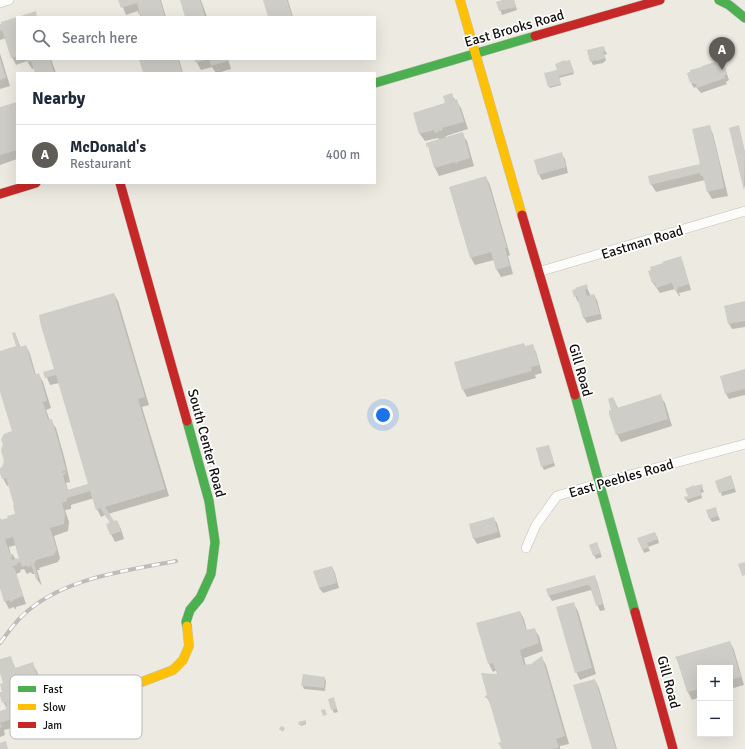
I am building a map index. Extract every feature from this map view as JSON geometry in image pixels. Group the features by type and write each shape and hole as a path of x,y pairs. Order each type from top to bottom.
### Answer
{"street":[{"path":"0,3 9,0"},
{"name":"Gill Road","path":"460,0 600,483 673,749"},
{"name":"East Brooks Road","path":"376,83 660,0"},
{"path":"718,0 729,4 745,18"},
{"path":"0,194 33,184"},
{"name":"South Center Road","path":"120,184 209,500 215,542 211,574 200,598 190,610 186,622 189,646 183,660 173,670 142,682"},
{"name":"Eastman Road","path":"538,272 745,211"},
{"name":"East Peebles Road","path":"526,548 536,525 557,496 745,444"}],"building":[{"path":"118,0 160,0 165,16 141,16 140,13 138,14 139,11 137,3 121,8"},
{"path":"180,0 200,0 205,16 185,16"},
{"path":"263,0 287,0 292,16 268,16"},
{"path":"502,0 514,0 516,7 499,11 496,2"},
{"path":"36,11 37,16 21,16"},
{"path":"16,17 16,56 11,58 2,30 0,31 1,22"},
{"path":"604,46 605,51 603,52 605,58 590,62 587,50"},
{"path":"0,58 6,78 0,80"},
{"path":"26,60 50,60 54,72 35,72 31,61 26,62"},
{"path":"139,60 178,60 182,72 143,72"},
{"path":"194,60 205,60 196,63"},
{"path":"209,60 228,61 211,66"},
{"path":"565,60 570,60 574,72 559,76 561,84 548,87 544,73 557,70 555,64"},
{"path":"722,61 724,64 727,74 724,76 725,78 697,88 696,84 692,82 690,83 687,73 690,72 690,70"},
{"path":"452,93 454,100 457,99 464,122 442,128 443,130 440,131 438,129 439,132 435,133 434,130 419,134 413,113 445,103 443,96"},
{"path":"16,102 16,150 0,155 0,107"},
{"path":"710,125 724,188 707,192 703,176 701,176 700,173 650,185 648,176 700,164 692,129"},
{"path":"739,125 745,152 744,191 729,128"},
{"path":"463,132 470,158 457,162 457,164 455,162 434,168 428,146 426,147 426,143"},
{"path":"562,152 566,167 538,175 534,160"},
{"path":"486,176 507,248 505,248 510,266 496,270 491,252 470,258 449,187"},
{"path":"681,256 689,284 677,288 678,290 675,291 672,283 656,288 655,283 652,283 648,271 651,270 650,267"},
{"path":"587,284 588,289 585,289 587,296 594,294 600,314 583,318 577,296 574,297 572,290"},
{"path":"114,293 145,397 138,399 165,489 105,507 114,521 117,520 121,531 110,535 106,524 109,523 109,521 100,508 96,510 90,491 67,498 67,501 62,503 65,514 64,524 50,528 57,550 54,555 36,560 34,563 38,578 36,579 30,561 31,566 27,567 27,565 22,567 20,562 13,566 12,568 14,567 15,569 23,596 10,602 9,600 4,602 0,588 0,520 15,514 14,505 6,478 2,479 0,473 0,468 2,467 4,461 1,450 3,445 1,439 4,434 12,431 0,392 0,351 16,346 12,333 15,332 20,347 26,345 35,375 39,373 47,401 43,402 48,420 52,419 66,470 62,473 65,472 66,474 63,475 67,490 88,484 56,375 45,378 43,372 54,369 39,315","holes":["13,537 19,559 12,560 11,557 14,556 13,554 10,554 5,539"]},
{"path":"745,301 745,321 728,324 724,306"},
{"path":"524,343 525,346 533,344 539,365 531,367 532,371 462,390 454,362"},
{"path":"745,369 745,389 725,394 720,376"},
{"path":"661,394 668,419 616,435 609,414 609,410 611,410 608,399 613,397 617,408"},
{"path":"549,445 554,463 541,467 536,448"},
{"path":"731,475 735,488 719,493 715,481"},
{"path":"702,484 703,488 700,490 702,495 685,500 684,497 688,496 685,489 694,485"},
{"path":"716,507 718,516 709,519 706,510"},
{"path":"494,517 498,532 473,539 469,524"},
{"path":"655,532 658,539 647,543 649,547 642,550 637,538"},
{"path":"597,542 601,553 593,556 589,545"},
{"path":"745,562 745,575 742,576 738,564"},
{"path":"332,566 337,583 319,588 313,571"},
{"path":"595,575 603,604 596,606 590,586 587,585 548,596 546,589"},
{"path":"574,602 592,668 575,673 556,607"},
{"path":"520,611 526,630 535,628 539,643 520,650 524,665 531,664 542,656 565,736 556,739 559,747 553,749 502,749 501,745 498,743 501,742 488,697 485,698 487,695 481,673 497,674 493,663 488,664 476,623"},
{"path":"730,641 741,677 733,679 733,665 697,665 697,690 687,692 677,659 675,657"},
{"path":"11,656 15,668 33,662 37,675 10,675 10,720 0,723 0,711 6,709 7,706 5,702 2,703 0,696 0,692 2,692 0,684 3,683 0,673 0,659"},
{"path":"303,674 325,677 324,688 301,686"},
{"path":"595,679 616,749 592,749 573,685"},
{"path":"334,697 337,709 331,710 328,699"},
{"path":"325,709 327,715 323,716 321,710"},
{"path":"306,720 306,723 299,725 298,722"},
{"path":"281,726 285,728 283,732 279,729"},
{"path":"6,741 8,749 0,749 0,743"}],"railway":[{"path":"0,643 21,617 37,604 55,593 94,578 176,561"}],"traffic: fast":[{"path":"719,0 729,5 745,18"},
{"path":"376,83 535,36"},
{"path":"575,395 635,612"},
{"path":"187,421 209,501 215,542 211,574 200,598 190,610 186,622 187,626"}],"traffic: slow":[{"path":"460,0 522,215"},
{"path":"142,682 173,670 183,660 189,646 187,626"}],"traffic: jam":[{"path":"535,36 660,0"},
{"path":"0,194 33,184"},
{"path":"120,184 187,421"},
{"path":"522,215 575,395"},
{"path":"635,612 673,749"}],"place":[{"name":"McDonald's","path":"722,70"}]}
